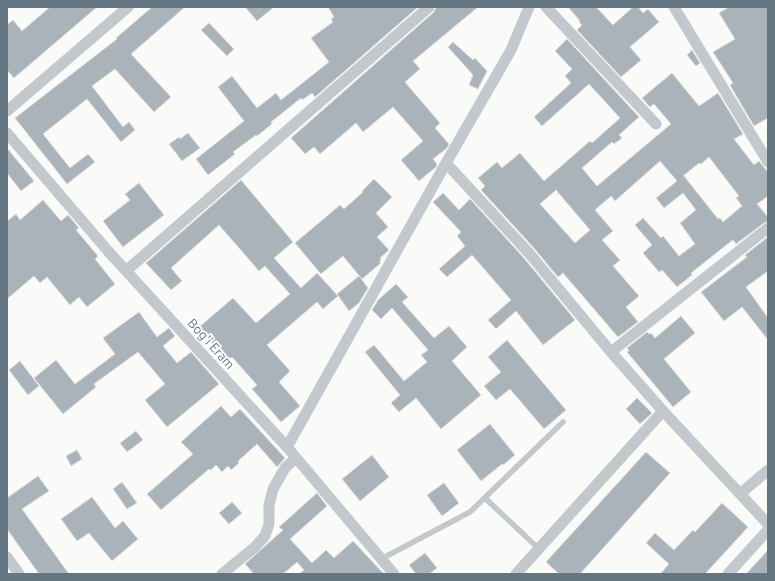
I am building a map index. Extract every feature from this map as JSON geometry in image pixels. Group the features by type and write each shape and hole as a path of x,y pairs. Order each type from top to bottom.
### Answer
{"street":[{"path":"7,111 128,7"},
{"path":"126,270 429,7"},
{"path":"287,447 511,50 529,7"},
{"path":"546,7 656,124"},
{"path":"674,7 768,162"},
{"name":"Bog'i Eram","path":"7,133 108,251 287,447 394,574"},
{"path":"446,163 528,252 611,352 663,411 768,524"},
{"path":"611,352 768,228"},
{"path":"516,574 663,411"},
{"path":"222,574 255,547 265,536 269,524 269,505 273,489 285,468 296,458"},
{"path":"740,494 768,470"},
{"path":"728,574 768,530"},
{"path":"7,557 19,574"}],"lane":[{"path":"381,559 470,512 563,422"},
{"path":"485,498 539,549"}],"building":[{"path":"50,7 97,7 14,78 7,70 7,25 13,20 22,31"},
{"path":"152,7 185,7 131,54 171,97 154,112 115,69 92,86 123,127 129,122 135,130 121,142 87,99 43,134 70,168 88,154 95,162 67,184 15,118 117,39 116,38"},
{"path":"245,7 274,7 257,21"},
{"path":"328,7 418,7 315,97 312,93 302,100 301,98 271,122 272,124 257,136 256,135 233,152 235,154 208,175 196,159 244,121 218,87 232,76 257,108 276,93 281,100 329,62 311,38 333,22 331,19 334,17"},
{"path":"436,7 478,7 413,61 420,69 405,82 440,123 435,128 449,144 447,148 433,159 437,164 436,167 419,181 401,160 423,141 393,107 363,132 356,123 320,154 314,147 305,154 291,138 434,12"},
{"path":"568,7 596,7 613,25 633,7 638,7 643,13 648,9 659,22 630,47 641,60 621,77 577,30 582,25"},
{"path":"729,7 768,7 768,118 754,126 730,85 733,83 713,52 735,39 719,13"},
{"path":"209,23 234,49 227,56 201,30"},
{"path":"567,39 639,117 619,135 622,138 614,144 612,142 582,168 597,186 671,124 654,104 650,107 642,98 672,73 699,106 718,93 743,134 734,139 754,165 759,161 768,172 768,196 757,204 768,217 768,221 736,244 733,240 691,273 692,275 677,287 662,270 659,272 643,253 652,245 635,225 643,218 661,238 663,236 679,256 695,244 680,223 696,210 683,193 664,208 656,198 677,181 660,161 615,201 611,196 595,210 613,231 602,240 620,260 613,266 639,296 626,307 638,322 618,337 563,273 558,277 481,190 485,186 478,178 497,162 502,168 520,153 544,181 590,141 592,143 620,118 589,84 542,126 534,117 571,83 565,76 572,69 555,51","holes":["709,157 739,196 736,198 742,206 723,222 720,218 718,219 683,176","556,190 590,230 575,243 540,204"]},
{"path":"453,42 473,60 475,58 487,71 478,89 469,85 473,75 448,47"},
{"path":"692,50 700,63 696,66 687,55"},
{"path":"188,133 200,148 182,161 169,144"},
{"path":"7,148 34,181 21,191 7,173"},
{"path":"374,179 392,197 376,213 388,227 377,237 389,250 380,258 381,260 379,262 381,263 362,279 343,256 321,274 295,243 340,205 344,209 363,192 362,191"},
{"path":"241,180 293,242 274,258 301,288 317,273 338,296 323,309 317,302 267,345 290,371 279,382 300,406 281,422 252,389 257,385 232,357 228,361 198,328 233,298 256,323 290,294 265,266 259,271 219,225 171,268 182,281 171,290 146,263"},
{"path":"139,183 164,215 123,247 103,221 130,200 125,194"},
{"path":"443,193 459,210 470,199 523,257 575,320 543,345 516,311 496,329 488,320 511,300 472,255 447,277 439,269 465,246 457,236 461,232 433,202"},
{"path":"43,200 61,221 68,215 79,228 76,230 98,256 95,259 115,284 87,307 79,297 70,305 47,277 40,283 34,276 7,299 7,221 16,214 20,220"},
{"path":"768,237 768,271 746,287 768,318 768,340 742,307 724,321 701,292 747,257 745,255"},
{"path":"359,276 368,288 359,303 349,311 337,294"},
{"path":"396,284 408,297 402,302 434,338 449,326 467,347 452,361 481,395 441,429 416,398 399,412 391,403 400,395 365,352 374,345 404,381 427,362 421,355 428,350 392,308 381,319 372,310 378,300"},
{"path":"139,312 157,337 169,328 175,336 163,346 177,363 191,352 219,384 167,427 145,400 165,384 138,352 94,384 96,387 63,414 34,378 56,360 75,384 115,354 103,338"},
{"path":"681,316 695,333 664,359 691,392 673,407 627,352 629,351 627,348 647,332 649,334 651,333 655,338"},
{"path":"507,340 566,410 544,429 510,389 496,400 484,386 501,372 488,357"},
{"path":"20,361 39,386 28,395 9,370"},
{"path":"637,398 652,413 640,424 626,409"},
{"path":"221,406 231,417 240,409 285,458 277,467 257,444 238,461 239,463 231,470 228,466 222,472 216,465 211,470 209,469 161,510 147,494 193,454 181,442"},
{"path":"490,424 515,455 481,481 457,450"},
{"path":"136,431 143,440 127,452 120,443"},
{"path":"77,450 82,459 71,466 66,456"},
{"path":"646,452 670,473 580,574 559,574 546,562"},
{"path":"372,455 389,477 360,501 342,479"},
{"path":"38,476 49,491 22,509 69,574 39,574 7,529 7,498"},
{"path":"122,482 137,503 127,509 113,489"},
{"path":"444,483 459,503 442,516 427,495"},
{"path":"317,493 327,506 290,539 312,563 326,550 334,558 353,541 384,574 299,574 304,570 297,562 283,574 254,574 245,564 283,530 279,527"},
{"path":"92,497 115,528 123,521 138,539 112,561 89,533 77,541 61,519"},
{"path":"232,502 242,513 229,524 219,513"},
{"path":"722,503 748,527 705,574 660,574 669,564 646,543 655,533 674,550 693,530 695,532"},
{"path":"768,550 768,574 746,574"},
{"path":"425,553 437,568 429,574 416,574 409,565"}]}
